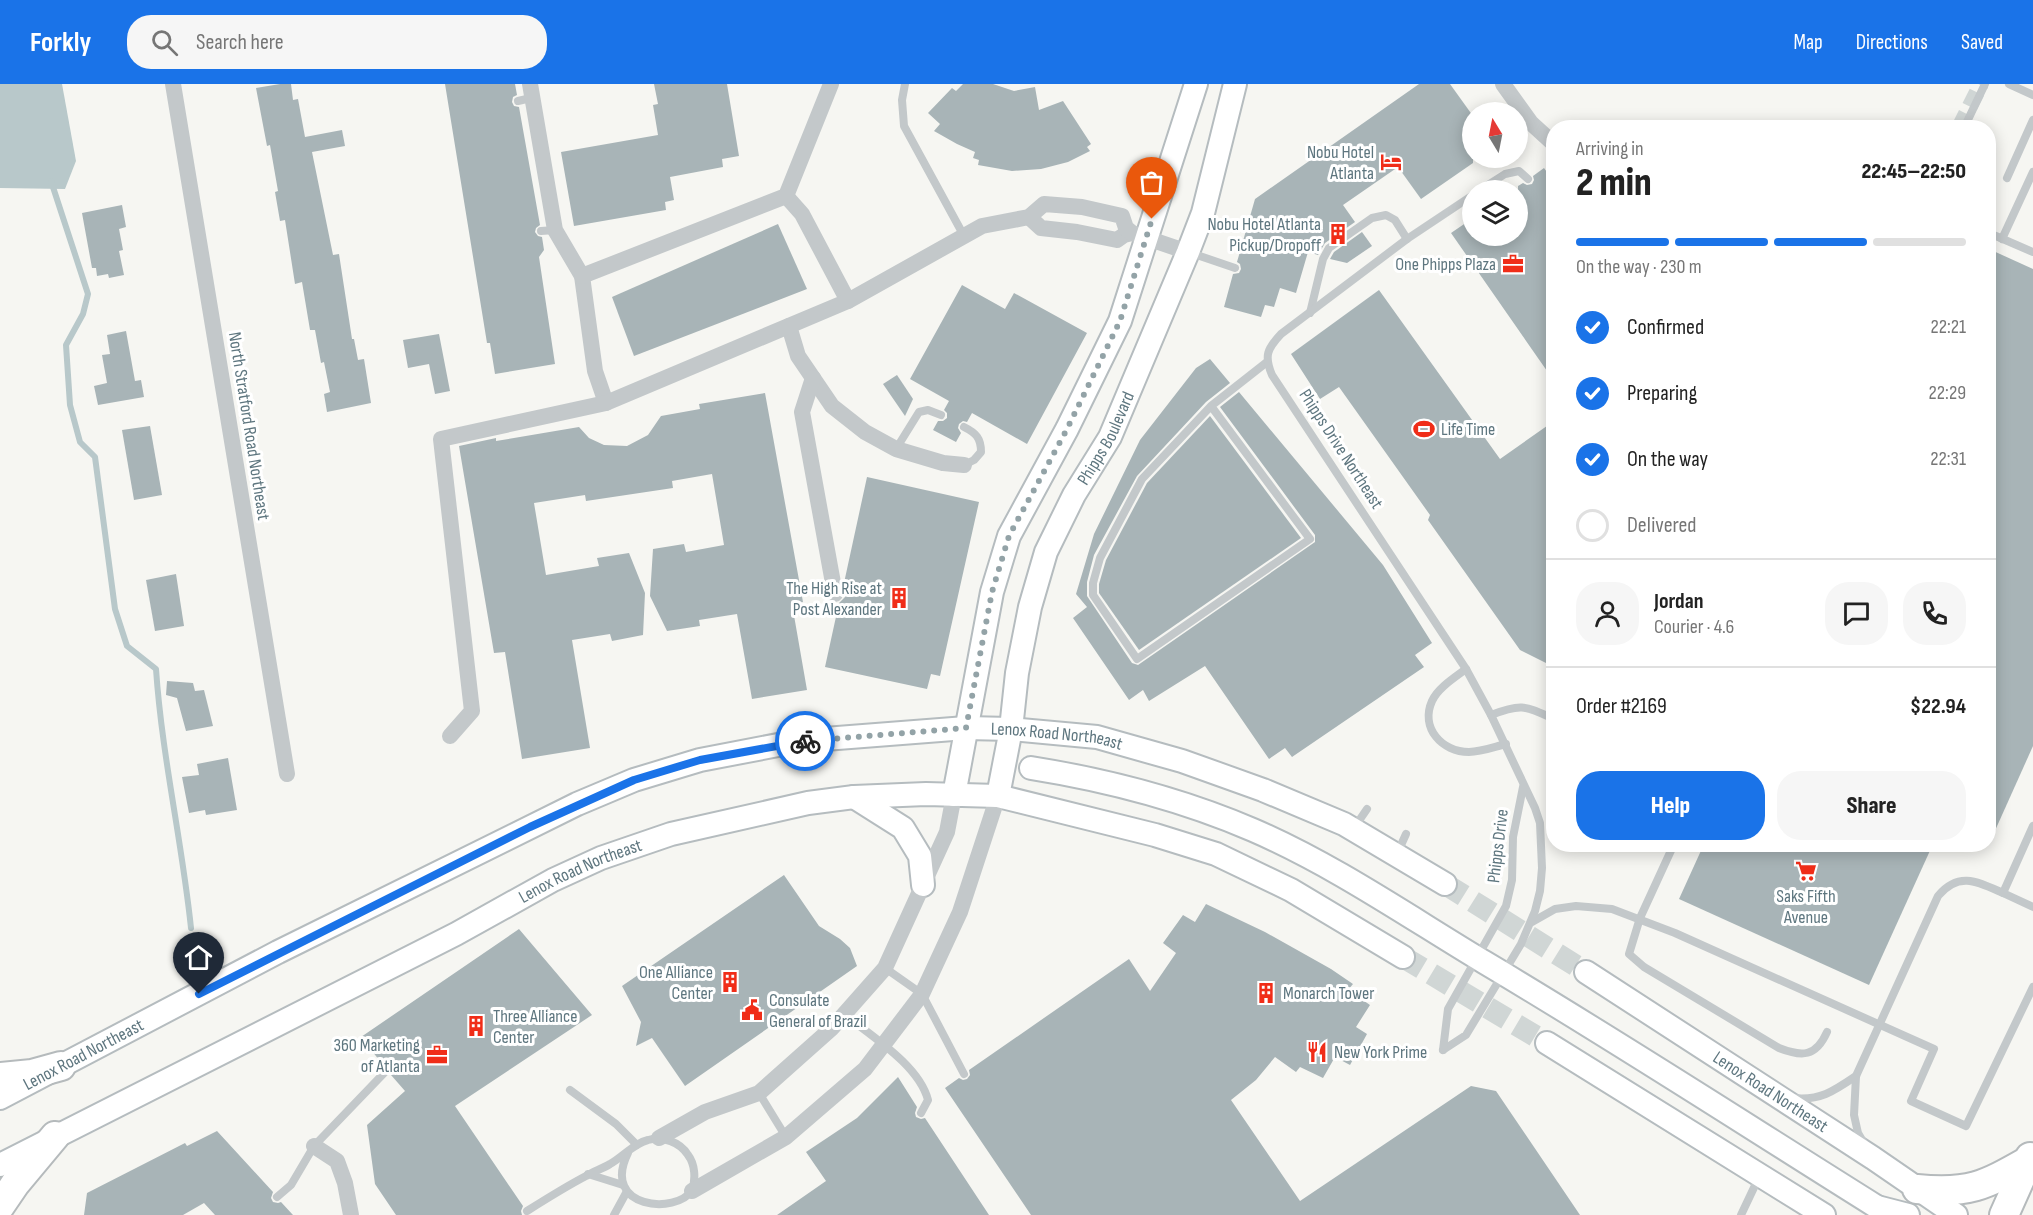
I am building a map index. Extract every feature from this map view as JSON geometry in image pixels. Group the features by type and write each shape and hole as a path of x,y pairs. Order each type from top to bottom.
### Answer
{"highway":[{"path":"0,1077 32,1074 61,1066"},
{"path":"0,1206 55,1136"},
{"path":"1913,1202 1979,1187 2031,1157"},
{"path":"2004,1215 2031,1157"}],"main road":[{"name":"Phipps Boulevard","path":"954,795 992,592 1009,536 1067,429 1120,321 1139,235 1196,84"},
{"name":"Phipps Boulevard","path":"998,796 1011,729 1017,673 1030,607 1046,552 1074,495 1110,437 1188,252 1203,213 1234,84"},
{"name":"Lenox Road Northeast","path":"0,1098 278,952 577,804 634,780 700,760 800,741 966,728 1011,729 1097,737 1182,761 1263,790 1353,829 1444,884"},
{"path":"1011,729 1031,768"},
{"path":"998,796 1031,768"},
{"path":"1031,768 1077,776 1187,805 1253,830 1310,858 1503,973 1881,1211 1913,1202"},
{"name":"Lenox Road Northeast","path":"0,1165 456,934 553,880 601,858 671,834 808,803 854,797 926,794 998,796 1155,835 1216,854 1291,890 1403,957"},
{"path":"854,797 903,828 920,856 923,885"},
{"name":"Lenox Road Northeast","path":"1586,972 1873,1158 1913,1202 1956,1215"},
{"path":"1547,1043 1824,1215"}],"street":[{"name":"North Stratford Road Northeast","path":"173,84 287,774"},
{"path":"582,276 786,196 831,84"},
{"path":"1503,84 1531,123 1546,137"},
{"path":"526,94 548,230 582,276 595,371 606,403"},
{"path":"786,196 802,214 848,302"},
{"path":"450,736 472,711 441,439 606,403 848,302 982,226 1029,217 1044,204 1082,207 1122,216 1126,228 1139,235 1188,252"},
{"path":"1029,217 1041,228 1077,231 1117,240 1124,235 1139,235"},
{"path":"789,326 798,356 832,406 865,432 896,449 944,463 964,465"},
{"path":"813,378 802,412 835,594"},
{"path":"659,1138 705,1112 759,1093 832,1028 885,968 946,832 954,795"},
{"path":"692,1191 786,1137 865,1069 922,994 960,912 998,796"},
{"path":"315,1146 337,1161 345,1183 351,1215"}],"lane":[{"path":"905,84 902,100 904,126 964,236"},
{"path":"1968,120 1985,84"},
{"path":"2009,84 2033,95"},
{"path":"2007,178 2033,120"},
{"path":"1497,180 1513,171 1519,171 1528,179"},
{"path":"2002,239 2033,172"},
{"path":"1211,406 1310,539 1137,659 1093,595 1093,583 1100,558 1142,479 1211,406 1267,362 1272,344 1281,334 1407,239 1462,202"},
{"path":"1310,313 1323,259 1329,248 1372,218 1386,215 1395,220 1407,239"},
{"path":"1996,236 2033,252"},
{"path":"1188,252 1235,268"},
{"path":"1318,282 1322,292 1339,290"},
{"name":"Phipps Drive Northeast","path":"1267,362 1272,375 1466,669 1506,744 1523,786"},
{"path":"896,449 919,412 928,410 941,414"},
{"path":"964,427 975,433 981,442 981,452 974,460 964,465"},
{"path":"1466,669 1444,686 1432,700 1428,715 1431,730 1440,743 1454,750 1470,752 1506,744"},
{"path":"1491,715 1507,708 1527,706 1546,714"},
{"name":"Phipps Drive","path":"1523,786 1540,823 1542,844 1540,891 1532,922 1466,1035 1443,1050 1448,1009 1506,906 1512,880 1513,837 1523,786"},
{"path":"1353,829 1366,809"},
{"path":"2003,893 2033,826"},
{"path":"1397,855 1406,834"},
{"path":"1670,852 1640,918 1629,954 1644,967 1791,1053 1800,1054 1816,1049 1827,1032"},
{"path":"1873,1158 1858,1133 1854,1114 1856,1076 1938,896 1955,882 1966,880 1983,884 2033,907"},
{"path":"1532,922 1555,909 1576,906 1612,909 1640,918 1934,1049 1911,1101 1966,1126 2033,987"},
{"path":"885,968 922,994 964,1074"},
{"path":"844,1013 905,1065 924,1087 928,1100 921,1113"},
{"path":"277,1197 291,1185 315,1146 387,1070"},
{"path":"1777,1095 1808,1100 1837,1089 1856,1076"},
{"path":"570,1089 616,1124 637,1145"},
{"path":"759,1093 786,1137"},
{"path":"527,1211 588,1174 611,1164 637,1145 659,1138 682,1147 689,1156 694,1167 692,1191 673,1208 658,1213 635,1203 624,1189 621,1176 623,1163 628,1153"},
{"path":"588,1174 624,1189"},
{"path":"1741,1215 1760,1175"},
{"path":"616,1214 624,1189"}],"shaded area":[{"path":"0,84 62,84 76,161 65,189 0,188"}],"building":[{"path":"291,84 293,100 298,99 305,137 342,130 345,146 312,152 333,255 339,254 352,339 354,339 358,360 364,359 371,403 327,412 324,394 330,392 324,362 321,363 315,330 310,330 302,282 295,284 285,220 280,221 275,192 278,191 270,145 267,146 256,88"},
{"path":"445,84 515,84 517,95 513,97 512,102 514,106 519,107 540,225 535,232 542,237 544,250 539,257 555,364 495,374 490,343 487,343"},
{"path":"654,84 727,84 739,156 722,159 723,167 670,177 674,200 665,202 666,210 574,226 561,152 658,135 653,105 658,104"},
{"path":"963,84 993,84 1014,91 1035,87 1039,110 1063,101 1091,144 1087,147 1090,151 1068,162 1041,169 1012,171 978,165 979,160 973,158 975,152 934,131 940,124 928,113 952,88 956,91"},
{"name":"Nobu Hotel Atlanta","path":"1419,84 1450,84 1463,102 1462,168 1466,168 1421,199 1398,167 1343,205 1355,222 1325,243 1318,255 1308,252 1296,293 1280,288 1274,307 1265,305 1261,317 1224,307 1233,274 1239,273 1241,269 1237,262 1255,199"},
{"name":"One Phipps Plaza","path":"1544,168 1546,171 1546,370 1451,233 1462,226 1462,246 1528,246 1528,185 1532,184 1533,176"},
{"path":"122,205 126,227 119,229 123,250 119,251 124,275 109,278 108,274 97,276 96,268 92,268 82,213"},
{"path":"778,224 807,289 634,356 612,297"},
{"path":"1362,232 1372,246 1347,263 1330,259 1334,252"},
{"path":"1996,252 2033,269 2033,746 1996,828"},
{"path":"962,285 1005,309 1014,293 1087,333 1027,444 972,413 967,422 963,421 959,424 958,428 961,433 956,442 933,430 938,421 947,418 944,410 949,401 910,379"},
{"path":"1379,290 1500,459 1546,427 1546,663 1520,650 1428,520 1430,515 1339,387 1320,399 1291,354"},
{"path":"126,331 135,381 141,380 144,397 98,405 94,386 107,383 102,355 110,354 107,335"},
{"path":"439,334 450,391 435,394 429,364 408,368 403,340"},
{"path":"1210,359 1230,383 1206,402 1137,476 1094,555 1087,582 1087,596 1132,663 1138,665 1315,542 1315,535 1220,407 1239,392 1383,565 1432,643 1415,655 1424,667 1292,757 1285,748 1269,759 1205,666 1149,701 1143,690 1129,700 1073,618 1087,607 1076,594 1094,534 1140,440 1196,368"},
{"path":"897,375 913,399 905,416 883,384"},
{"path":"765,393 803,602 792,604 807,690 752,699 737,614 699,620 700,626 667,631 650,596 653,549 684,544 686,552 724,545 712,474 672,481 673,488 586,501 585,495 534,503 546,575 599,566 597,558 629,553 645,593 643,635 612,641 610,634 572,640 590,748 522,759 505,652 494,653 459,446 496,438 496,441 579,427 589,438 604,445 627,446 648,435 661,416 700,409 699,404"},
{"path":"1210,416 1301,538 1139,650 1099,593 1099,584 1106,560 1147,483"},
{"path":"150,426 162,495 134,500 122,430"},
{"name":"The High Rise at Post Alexander","path":"867,477 979,502 940,676 931,674 927,689 825,667 839,603 845,597 844,583"},
{"path":"176,574 184,626 155,631 146,580"},
{"path":"167,681 193,683 195,691 204,690 213,726 186,731 177,698 166,695"},
{"path":"228,758 237,810 206,815 205,810 189,813 182,777 199,775 197,764"},
{"path":"1700,852 1929,852 1869,985 1679,899"},
{"name":"One Alliance Center","path":"784,875 819,926 850,948 857,966 685,1086 652,1038 636,1046 641,1022 622,986"},
{"path":"1206,904 1265,932 1331,969 1353,984 1348,990 1370,1005 1356,1027 1367,1034 1350,1065 1335,1057 1323,1078 1300,1067 1296,1072 1275,1057 1256,1080 1231,1100 1300,1201 1471,1086 1496,1091 1580,1215 1031,1215 945,1088 959,1078 967,1079 970,1075 969,1070 1129,959 1150,991 1176,953 1163,943 1183,915 1195,922"},
{"name":"Three Alliance Center","path":"519,929 592,1015 455,1106 523,1206 522,1215 396,1215 375,1184 367,1125 405,1091 391,1075 392,1066 383,1065 361,1037"},
{"path":"898,1077 917,1107 916,1117 925,1118 989,1215 777,1215 826,1181 806,1152 857,1118"},
{"path":"217,1131 273,1192 271,1198 273,1202 281,1202 293,1215 215,1215 204,1203 183,1215 84,1215 87,1193 185,1143 187,1146"}],"waterway":[{"path":"51,181 88,294 83,314 66,345 70,405 80,442 95,457 115,609 127,646 156,669 191,928"}],"tunnel":[{"path":"1963,120 1981,84"},
{"path":"1445,884 1586,972"},
{"path":"1403,957 1547,1043"}],"way so far":[{"path":"805,741 966,728 992,592 1009,536 1067,429 1120,321 1152,219"}],"place":[{"name":"Nobu Hotel Atlanta","path":"1391,162"},
{"name":"Nobu Hotel Atlanta Pickup/Dropoff","path":"1338,234"},
{"name":"One Phipps Plaza","path":"1513,264"},
{"name":"Life Time","path":"1424,429"},
{"name":"The High Rise at Post Alexander","path":"899,598"},
{"name":"Saks Fifth Avenue","path":"1806,871"},
{"name":"One Alliance Center","path":"730,982"},
{"name":"Monarch Tower","path":"1266,993"},
{"name":"Consulate General of Brazil","path":"752,1010"},
{"name":"Three Alliance Center","path":"476,1026"},
{"name":"New York Prime","path":"1317,1052"},
{"name":"360 Marketing of Atlanta","path":"437,1055"}],"route":[{"path":"199,994 278,952 530,827 634,780 700,760 805,741"}]}
